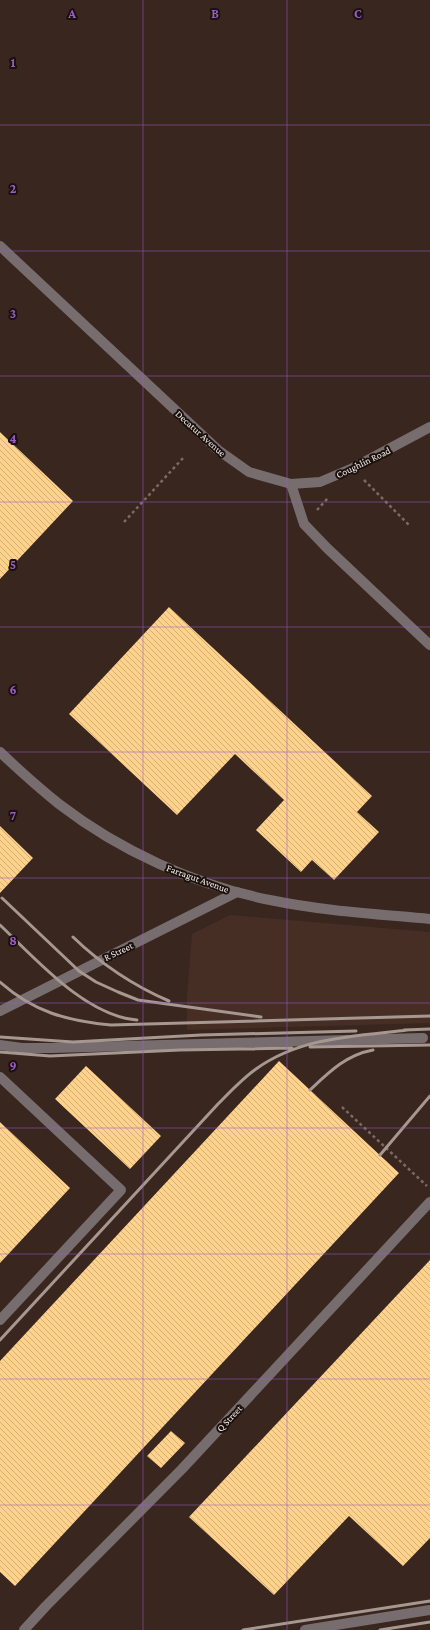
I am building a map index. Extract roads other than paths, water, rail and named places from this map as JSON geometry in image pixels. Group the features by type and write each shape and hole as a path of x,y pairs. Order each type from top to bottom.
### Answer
{"street":[{"name":"Decatur Avenue","path":"0,246 218,450 249,472 291,484"},
{"name":"Coughlin Road","path":"291,484 320,482 353,468 430,427"},
{"path":"291,484 304,524 327,548 430,645"},
{"name":"Farragut Avenue","path":"0,752 61,805 108,836 160,864 237,892 298,905 430,919"},
{"name":"R Street","path":"0,1011 237,892"},
{"path":"0,1045 22,1048 52,1048 423,1038"},
{"path":"0,1077 121,1190 0,1320"},
{"name":"Q Street","path":"24,1630 182,1469 430,1202"},
{"path":"305,1630 430,1610"}],"railway":[{"path":"2,898 79,971 96,982 138,1000 261,1017"},
{"path":"0,925 45,969 80,997 99,1008 118,1016 137,1020"},
{"path":"73,937 95,957 118,974 155,995 169,1001"},
{"path":"0,982 38,1008 66,1018 111,1025 430,1016"},
{"path":"404,1030 430,1029"},
{"path":"0,1340 218,1104 256,1069 273,1058 310,1044 349,1037 408,1030"},
{"path":"0,1037 73,1042 201,1035 356,1031"},
{"path":"310,1047 430,1045"},
{"path":"0,1052 50,1056 180,1050 292,1048"},
{"path":"310,1090 338,1065 363,1052 373,1050"},
{"path":"380,1155 430,1096"},
{"path":"243,1630 430,1601"},
{"path":"380,1630 430,1622"}]}
